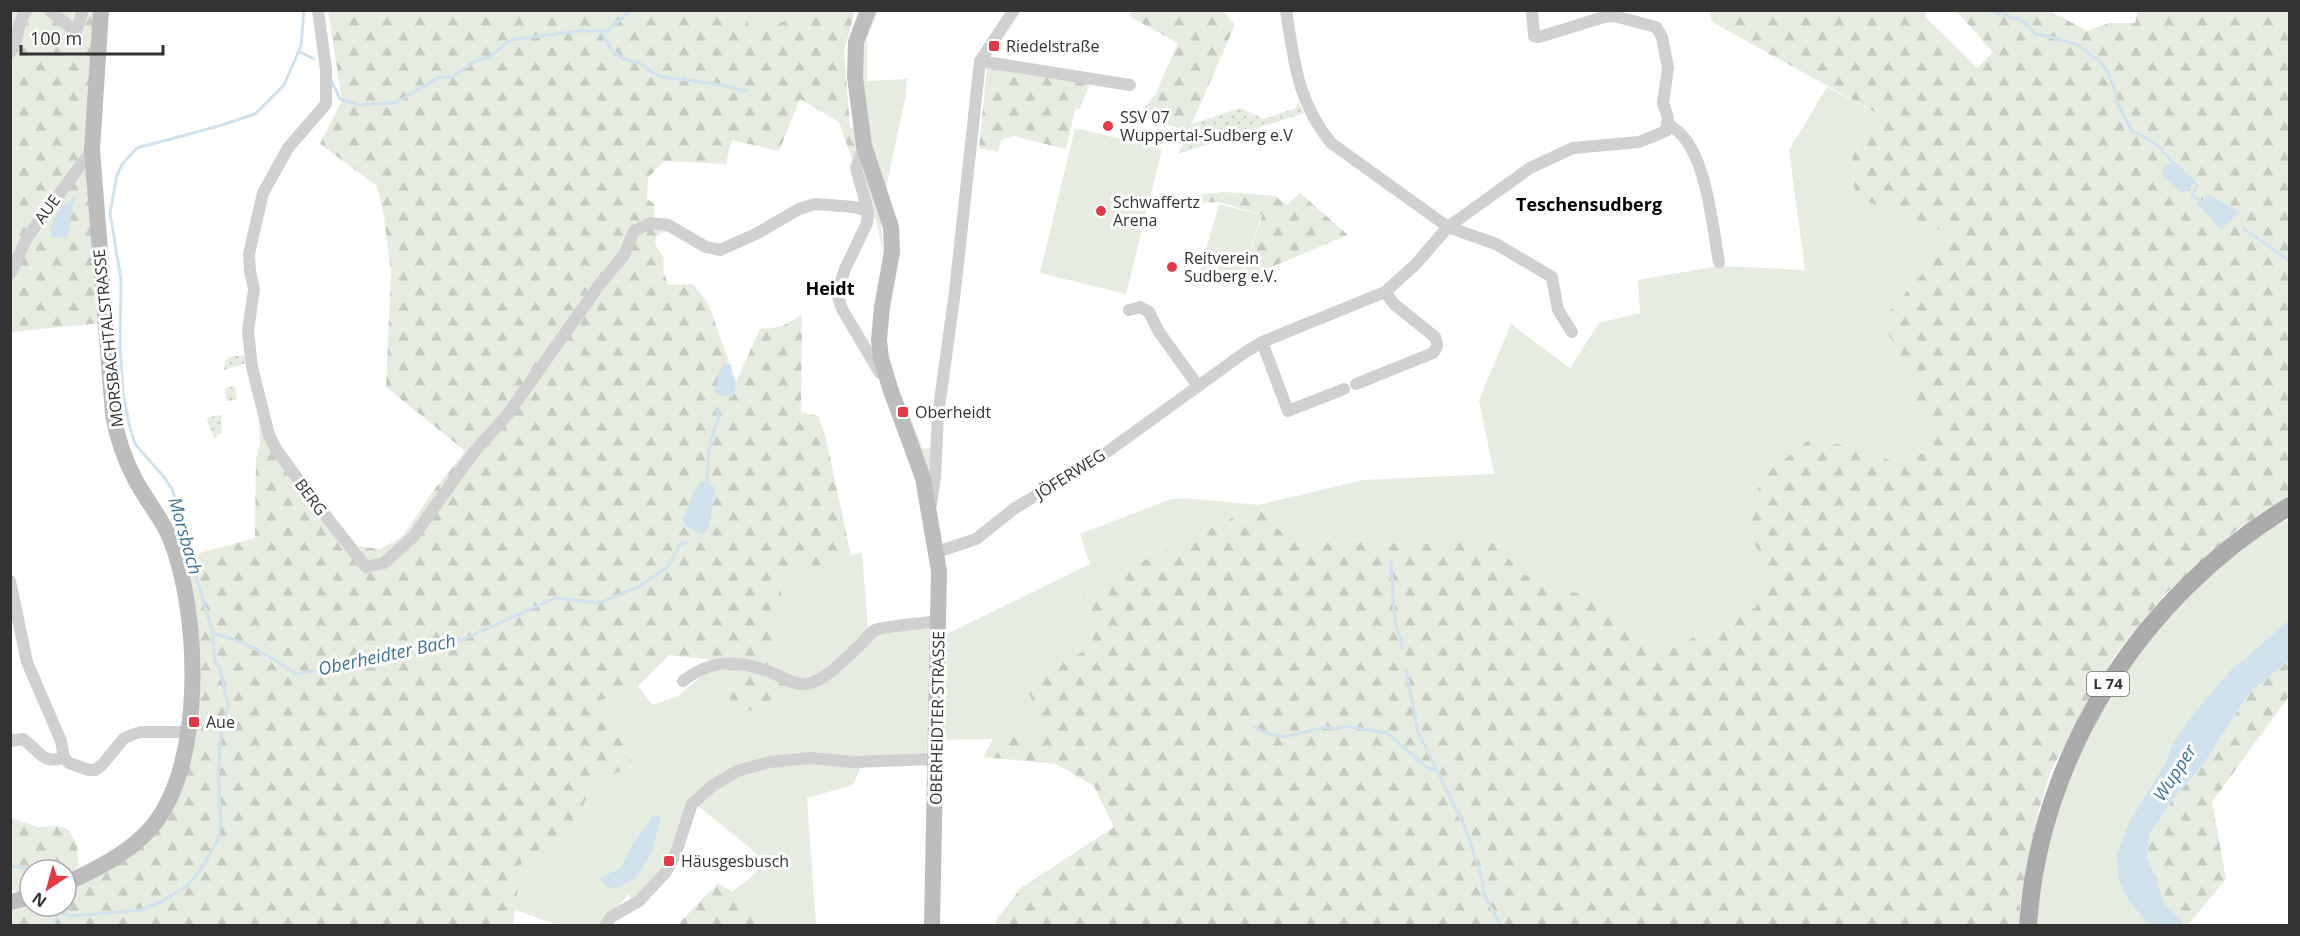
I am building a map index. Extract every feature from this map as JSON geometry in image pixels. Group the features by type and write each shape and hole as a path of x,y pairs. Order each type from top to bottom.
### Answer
{"main road":[{"name":"MORSBACHTALSTRASSE","path":"78,876 139,840 162,812 173,790 186,751 192,657 180,568 170,537 135,480 123,454 115,426 110,388 92,150 101,10"},
{"path":"868,10 860,28 855,60 856,99 864,146 891,227 892,252 882,307 879,340 881,358 919,466 930,512"},
{"name":"L 74","path":"2028,926 2036,862 2050,806 2076,742 2109,682 2156,620 2200,574 2252,531 2289,506"},
{"name":"OBERHEIDTER STRASSE","path":"930,512 937,552 939,621 932,926"}],"street":[{"path":"10,52 15,46 21,16 27,10"},
{"path":"49,10 74,30 77,30 84,10"},
{"name":"BERG","path":"318,10 326,70 326,104 288,148 263,193 249,254 254,289 248,331 254,378 269,435 276,449 310,497 366,567 384,563 413,537 474,452 507,415 600,284 624,255 634,231 651,223 668,225 706,247 720,250 756,234 807,206 829,205 868,211"},
{"path":"930,512 935,477 938,415 956,280 980,61 1014,10"},
{"path":"1286,10 1300,91 1317,127 1330,143 1448,227 1496,244 1552,277 1558,310 1572,332"},
{"path":"1448,227 1530,168 1573,148 1639,142 1666,131 1668,125 1663,103 1668,68 1662,37 1656,27 1614,16 1536,37 1534,36 1532,10"},
{"path":"980,61 1130,86"},
{"path":"1668,125 1679,129 1691,145 1699,163 1719,262"},
{"path":"864,146 856,168 868,211 867,223 845,268 837,293 842,309 890,388"},
{"name":"AUE","path":"10,273 28,236 92,150"},
{"name":"JÖFERWEG","path":"937,552 976,539 1015,508 1096,459 1262,342 1385,292 1416,265 1448,227"},
{"path":"1262,342 1288,411 1433,353 1438,343 1435,337 1394,304 1385,292"},
{"path":"1129,310 1140,308 1149,312 1159,332 1198,386"},
{"path":"10,581 27,662 61,741 64,758 69,763 95,770 102,765 124,738 140,732 188,732"},
{"path":"683,681 697,670 711,664 731,663 760,668 790,681 805,684 830,672 875,630 939,621"},
{"path":"10,741 23,739 45,759 53,761 64,758"},
{"path":"605,926 611,917 639,902 666,872 676,853 692,804 712,786 737,771 769,762 810,758 854,762 936,759"}],"green space":[{"path":"813,10 814,13 750,31 745,11"},
{"path":"11,11 99,11 101,323 11,332"},
{"path":"328,11 745,11 750,31 814,13 813,11 855,11 844,51 850,128 855,127 858,151 853,162 839,122 800,99 779,151 732,140 726,164 664,161 648,178 647,199 654,204 654,219 667,231 657,236 655,242 664,258 663,269 668,285 693,284 708,303 736,382 760,329 780,327 802,315 801,412 818,416 825,434 851,556 780,576 782,604 773,638 794,700 734,714 720,661 669,655 638,686 599,701 634,765 593,784 570,833 522,859 513,925 11,926 10,907 18,905 18,918 78,918 78,881 134,847 187,751 183,568 200,553 255,538 256,459 260,444 259,410 267,436 354,546 380,549 402,537 434,490 465,451 386,387 391,272 383,211 377,186 320,144 342,100"},
{"path":"872,11 878,11 867,38 867,81 907,79 905,99 886,188 874,160 864,112 862,43"},
{"path":"1131,11 1223,11 1235,25 1188,132 1139,114 1155,95 1178,43 1129,16"},
{"path":"1710,11 1927,11 1925,17 1978,68 1993,52 1959,14 1948,11 2050,11 2087,31 2109,23 2135,23 2138,11 2289,11 2289,500 2238,529 2166,593 2115,655 2051,770 2038,813 2020,903 2020,925 995,925 996,920 1021,888 1114,827 1094,786 1056,764 983,757 993,739 1045,729 1023,680 1094,647 1083,590 1259,505 1280,531 1321,538 1417,545 1466,538 1498,544 1520,573 1585,596 1664,652 1756,607 1765,567 1746,523 1763,476 1810,439 1858,448 1892,461 1936,450 1883,319 1955,236 1855,197 1852,156 1880,115 1712,22"},
{"path":"987,68 1090,84 1080,108 1075,110 1066,149 1013,136 1001,140 998,152 979,148"},
{"path":"1827,87 1880,115 1852,155 1855,197 1955,236 1883,319 1937,450 1892,461 1858,448 1810,439 1763,476 1746,523 1765,567 1756,607 1664,652 1585,596 1520,573 1498,544 1466,538 1417,545 1321,538 1280,531 1259,505 1362,480 1494,474 1479,400 1511,324 1570,368 1599,323 1640,313 1638,280 1718,266 1805,270 1789,150"},
{"path":"1298,102 1304,113 1178,154 1192,124 1240,108 1264,119 1296,108"},
{"name":"Schwaffertz Arena","path":"1075,128 1162,149 1126,294 1040,273"},
{"path":"862,160 881,221 884,257 876,219 874,219 865,186"},
{"path":"1224,192 1275,196 1287,205 1300,193 1348,235 1240,280 1262,215 1219,202 1196,203 1199,195"},
{"path":"1219,204 1261,215 1247,263 1230,285 1199,274"},
{"path":"244,355 246,363 224,370 225,361 229,357"},
{"path":"235,386 237,400 227,401 225,388"},
{"path":"908,412 923,449 933,447 929,469 926,470 904,413"},
{"path":"221,415 222,434 217,434 217,438 214,439 207,420 209,417"},
{"path":"1183,498 1259,505 1094,647 1046,729 993,739 928,740 925,763 863,763 853,785 807,798 816,925 760,925 763,921 732,892 756,873 761,859 699,807 695,807 669,864 634,902 628,894 600,925 558,925 515,910 522,858 570,833 593,784 634,765 599,701 638,686 652,705 678,696 720,661 773,638 782,604 780,576 862,552 868,629 927,629 947,634 1090,564 1080,534 1171,499"},
{"path":"2289,519 2289,620 2243,659 2193,714 2173,743 2166,762 2128,824 2116,858 2128,900 2149,925 2035,926 2046,855 2065,786 2083,742 2115,685 2154,631 2200,583 2254,538"},
{"path":"2289,661 2289,696 2212,802 2226,879 2188,925 2185,925 2164,904 2147,856 2149,835 2173,799 2203,765 2250,692"},
{"path":"10,818 38,827 58,826 68,829 77,845 79,866 78,858 18,858 18,892 11,890"},
{"path":"718,883 732,892 764,922 760,926 679,925"}],"water":[{"path":"2175,162 2195,181 2189,190 2181,193 2161,173 2166,165"},
{"path":"2208,195 2240,212 2221,230 2198,204"},
{"path":"76,196 68,237 51,238 51,225 54,219 61,208"},
{"path":"724,363 732,365 731,371 736,384 733,397 715,394 719,370"},
{"path":"702,481 714,486 716,491 708,528 702,535 687,527 682,519"},
{"name":"Wupper","path":"2289,620 2289,661 2250,692 2203,765 2173,799 2149,835 2147,856 2164,903 2185,925 2149,925 2128,900 2119,879 2116,858 2128,824 2166,762 2173,743 2193,714 2232,669"},
{"path":"654,815 660,817 660,822 651,854 636,878 617,888 607,887 601,882 601,877 621,868 634,842"}],"waterway":[{"name":"Morsbach","path":"78,915 141,910 161,902 187,886 201,869 218,840 221,822 218,775 221,735 228,705 219,666 215,663 212,629 172,489 135,444 129,424 123,393 120,345 121,280 110,213 117,175 123,163 137,148 255,114 284,85 301,46 304,10"},
{"path":"331,80 340,99 360,105 395,103 440,77 452,77 475,61 489,57 511,40 579,31 607,31 631,10"},
{"path":"1987,10 1999,14 2002,11 2011,18 2019,19 2036,35 2078,45 2099,61 2108,72 2116,93 2116,100 2131,130 2156,144 2175,165"},
{"path":"601,32 611,49 623,59 640,63 658,76 722,85 746,91"},
{"path":"300,52 314,59"},
{"path":"2193,182 2197,185 2192,196 2203,202"},
{"path":"2244,229 2290,261"},
{"name":"Oberheidter Bach","path":"707,482 711,441 719,418 717,411"},
{"name":"Oberheidter Bach","path":"211,633 255,649 296,674 385,659 393,652 435,642 464,639 555,598 599,603 640,586 668,567 680,544 686,543"},
{"path":"1391,562 1395,621 1402,649"},
{"path":"1406,670 1418,732 1465,827 1482,878 1484,894 1501,926"},
{"path":"1254,727 1283,737 1326,727 1335,729 1346,726 1387,733 1428,768 1435,770"},
{"name":"Morsbach","path":"10,866 18,867"},
{"path":"53,926 56,918"}],"place":[{"name":"Riedelstraße","path":"994,46"},
{"name":"SSV 07 Wuppertal-Sudberg e.V","path":"1108,126"},
{"name":"Schwaffertz Arena","path":"1101,211"},
{"name":"Reitverein Sudberg e.V.","path":"1172,267"},
{"name":"Oberheidt","path":"903,412"},
{"name":"Aue","path":"194,722"},
{"name":"Häusgesbusch","path":"669,861"}],"district":[{"name":"Teschensudberg","path":"1589,205"},
{"name":"Heidt","path":"830,289"}]}
